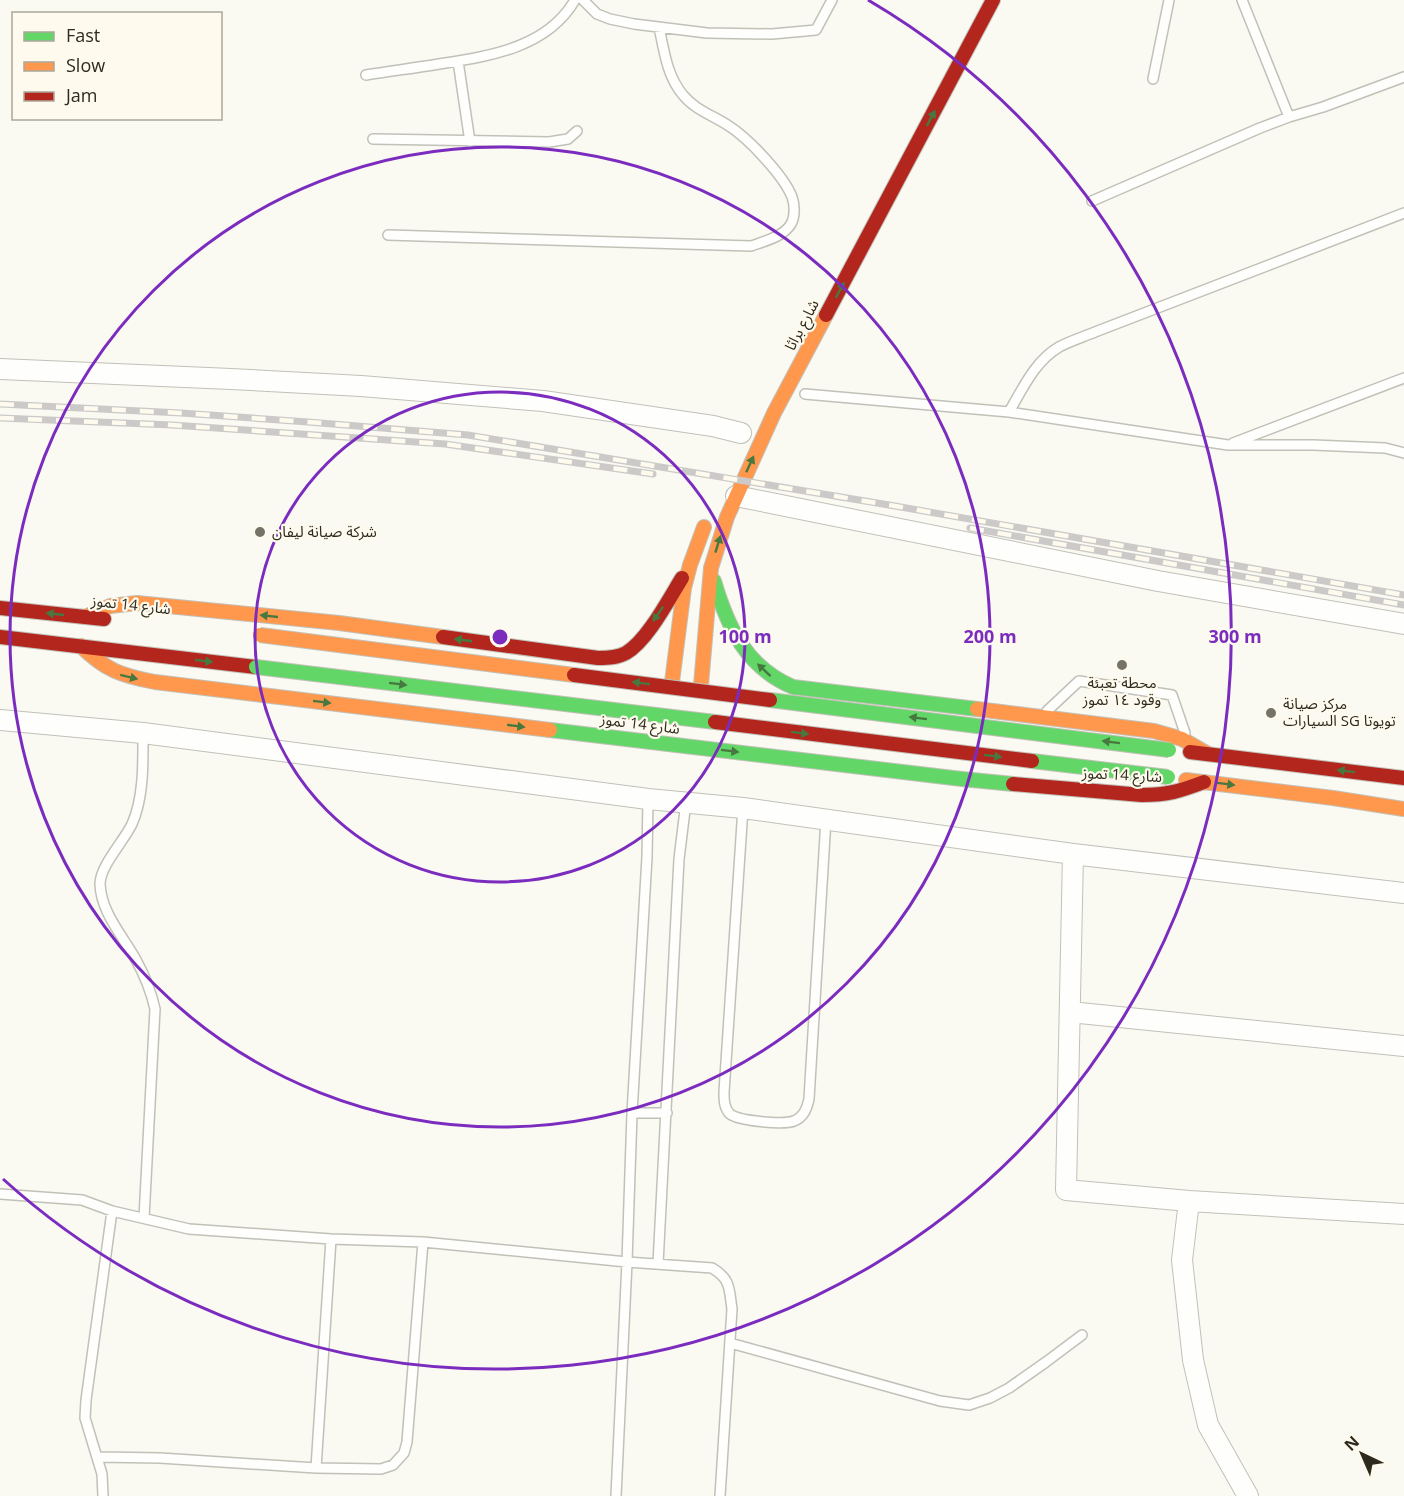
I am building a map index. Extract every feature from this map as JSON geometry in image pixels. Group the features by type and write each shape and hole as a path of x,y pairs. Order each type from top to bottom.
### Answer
{"main road":[{"name":"شارع براثا","path":"701,685 711,568 727,517 774,412 993,0"},
{"path":"672,682 684,588 710,510"},
{"path":"85,617 119,603 137,603 339,623 598,658 613,658 627,653 642,637 690,565"},
{"path":"711,568 719,601 729,624 746,651 775,680 783,684 1154,731 1175,735 1208,754"},
{"name":"شارع 14 تموز","path":"0,608 120,620"},
{"name":"شارع 14 تموز","path":"254,634 1404,778"},
{"path":"0,637 81,646"},
{"name":"شارع 14 تموز","path":"81,646 1168,777 1404,809"},
{"name":"شارع 14 تموز","path":"81,646 101,665 132,678 664,744 962,779 1142,795 1163,795 1204,782"},
{"path":"664,744 667,722"},
{"path":"695,747 697,726"}],"street":[{"path":"0,369 360,386 543,401 713,426 742,433"},
{"path":"736,496 1158,582 1404,624"},
{"path":"0,720 143,733 648,799 743,808 1074,854 1404,893"},
{"path":"1074,854 1066,1190 1189,1201 1404,1214"},
{"path":"1070,1012 1404,1046"},
{"path":"1189,1201 1182,1260 1192,1360 1208,1425 1248,1496"}],"lane":[{"path":"366,75 483,57 518,48 552,28 575,0"},
{"path":"583,0 597,14 634,24 707,33 772,34 816,30 832,0"},
{"path":"1153,80 1169,0"},
{"path":"1242,0 1289,117"},
{"path":"388,235 751,246 780,235 791,223 794,210 793,198 785,184 748,142 730,126 698,109 684,96 671,75 659,27"},
{"path":"458,61 470,141"},
{"path":"1092,201 1260,128 1404,77"},
{"path":"373,139 549,142 568,139 577,131"},
{"path":"1009,411 1028,379 1042,361 1058,348 1404,213"},
{"path":"1228,445 1404,378"},
{"path":"805,394 1009,411 1228,445 1385,448 1404,453"},
{"path":"1041,717 1079,681 1172,695 1187,741"},
{"path":"143,733 140,797 133,822 122,843 106,864 100,882 104,902 115,926 143,973 152,994 155,1009 144,1218"},
{"path":"616,1496 648,799"},
{"path":"658,1264 679,859 686,802"},
{"path":"743,808 724,1092 724,1105 738,1118 784,1123 796,1120 806,1111 809,1099 826,819"},
{"path":"633,1113 667,1113"},
{"path":"0,1194 82,1200 112,1211 189,1228 331,1239 423,1242 627,1263 712,1268 723,1275 729,1288 732,1310 720,1496"},
{"path":"103,1496 102,1474 98,1457 84,1418 112,1211"},
{"path":"316,1468 331,1239"},
{"path":"98,1457 160,1458 381,1470 393,1465 404,1453 407,1442 423,1242"},
{"path":"730,1342 940,1401 969,1405 1009,1388 1082,1335"}],"railway":[{"path":"0,404 181,413 468,435 895,506 1404,595"},
{"path":"0,418 172,425 445,444 653,474"},
{"path":"970,528 1404,605"}],"traffic: fast":[{"path":"714,581 726,615 741,644 763,669 793,687 977,709"},
{"path":"256,667 715,722"},
{"path":"770,700 1169,750"},
{"path":"550,730 1013,784"},
{"path":"1032,761 1168,777"}],"traffic: slow":[{"path":"701,685 711,568 727,517 774,413 826,315"},
{"path":"672,682 684,588 704,527"},
{"path":"85,617 110,606 137,603 339,623 443,637"},
{"path":"260,635 574,675"},
{"path":"81,646 98,661 115,671 155,682 550,730"},
{"path":"977,709 1154,731 1182,739 1208,754"},
{"path":"1186,780 1404,809"}],"traffic: jam":[{"path":"826,315 993,0"},
{"path":"443,637 598,658 616,657 626,653 642,639 682,578"},
{"path":"0,608 104,619"},
{"path":"0,637 256,667"},
{"path":"574,675 770,700"},
{"path":"715,722 1032,761"},
{"path":"1190,752 1404,778"},
{"path":"1013,784 1142,795 1174,792 1204,782"}],"place":[{"name":"شركة صيانة ليفان","path":"260,532"},
{"name":"محطة تعبئة وقود ١٤ تموز","path":"1122,665"},
{"name":"مركز صيانة السيارات SG تويوتا","path":"1271,713"}]}
